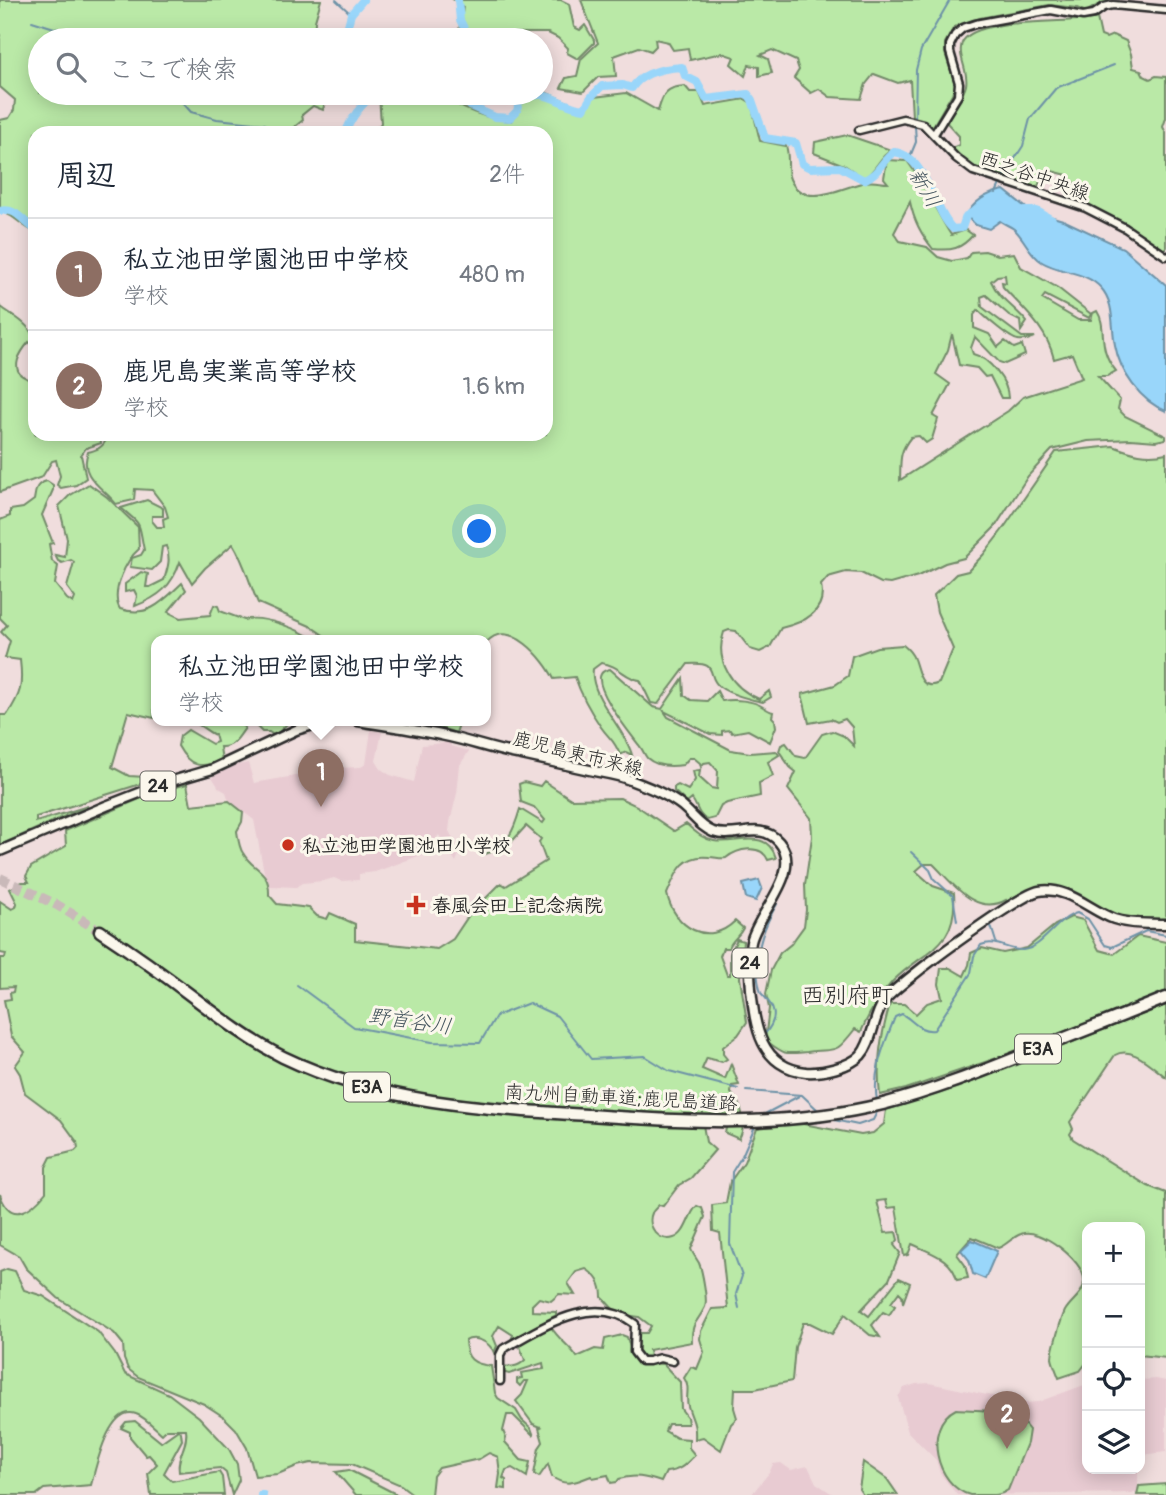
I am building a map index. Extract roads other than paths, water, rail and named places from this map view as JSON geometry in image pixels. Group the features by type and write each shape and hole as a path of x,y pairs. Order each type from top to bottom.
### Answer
{"highway":[{"name":"南九州自動車道;鹿児島道路","path":"100,931 260,1044 304,1066 355,1084 417,1098 533,1112 677,1120 765,1121 847,1112 910,1096 991,1068 1166,998"}],"main road":[{"name":"24","path":"0,851 165,783 251,754 296,730 310,726"},
{"name":"鹿児島東市来線","path":"388,726 449,736 505,752 614,774 672,799 683,806 700,824 714,832 733,834 757,830 775,838 783,848 787,864 784,877 759,920 751,942 754,1012 758,1032 769,1053 786,1065 804,1072 830,1069 857,1058 865,1048 877,1014 890,995 990,919 1030,893 1042,890 1060,892 1120,921 1166,924"}],"street":[{"path":"934,134 958,94 959,83 950,45 955,35 963,28 1051,10 1083,16 1113,5 1166,10"},
{"name":"西之谷中央線","path":"859,130 894,121 908,120 923,124 963,165 1086,208 1166,256"},
{"path":"500,1381 500,1354 503,1349 552,1323 587,1311 613,1314 635,1324 634,1352 640,1361 649,1362 660,1358 673,1361"}],"water":[{"path":"1004,190 1029,210 1063,220 1123,248 1166,285 1166,411 1140,393 1126,375 1115,345 1109,301 1095,282 1042,262 1014,229 1000,221 989,229 976,225 966,216 982,198"},
{"path":"759,880 762,888 756,901 746,898 743,884"},
{"path":"972,1240 997,1251 985,1279 973,1274 969,1260 961,1250"}],"waterway":[{"path":"336,0 351,14"},
{"name":"新川","path":"347,28 351,14 363,0"},
{"name":"新川","path":"458,0 460,20 464,28"},
{"path":"915,120 916,70 921,50 950,0"},
{"path":"32,21 54,28"},
{"path":"1003,177 1023,146 1030,119 1056,88 1114,65"},
{"name":"新川","path":"553,99 584,109 602,86 623,85 632,88 648,75 682,67 685,76 697,82 706,99 748,94 765,138 796,143 802,164 810,168 840,167 864,180 894,152 905,155 922,173 946,221 953,229 962,228 966,216 975,211"},
{"path":"185,105 191,112 217,119 267,126"},
{"name":"新川","path":"348,126 362,105"},
{"name":"新川","path":"470,105 495,117 510,118 517,111 518,105"},
{"path":"909,159 916,142 915,126"},
{"path":"996,193 1001,182"},
{"path":"0,211 15,213 28,223"},
{"name":"新川","path":"1022,211 1037,211 1052,220"},
{"path":"911,852 953,896 957,921"},
{"path":"764,1035 772,1023 774,1013 761,993 757,958 766,925 777,904"},
{"name":"野首谷川","path":"877,1101 878,1069 895,1017 902,1014 920,1027 934,1030 971,973 974,956 981,945 992,943 1018,950 1030,948 1077,913 1088,919 1105,945 1112,947 1146,931 1166,935"},
{"path":"991,926 996,942"},
{"name":"野首谷川","path":"297,985 354,1027 432,1042 480,1043 496,1016 529,1003 557,1016 591,1059 645,1056 669,1071 738,1089"},
{"name":"野首谷川","path":"746,1091 802,1095 819,1111"},
{"path":"761,1116 799,1096"},
{"name":"野首谷川","path":"829,1119 858,1125 873,1120 878,1110"},
{"path":"739,1308 736,1294 742,1276 730,1244 732,1172 756,1124"}],"tunnel":[{"path":"0,878 57,905 100,931"}],"place":[{"name":"私立池田学園池田中学校","path":"321,807"},
{"name":"私立池田学園池田小学校","path":"288,845"},
{"name":"春風会田上記念病院","path":"416,905"},
{"name":"鹿児島実業高等学校","path":"1007,1449"}],"district":[{"name":"西別府町","path":"847,995"}]}
